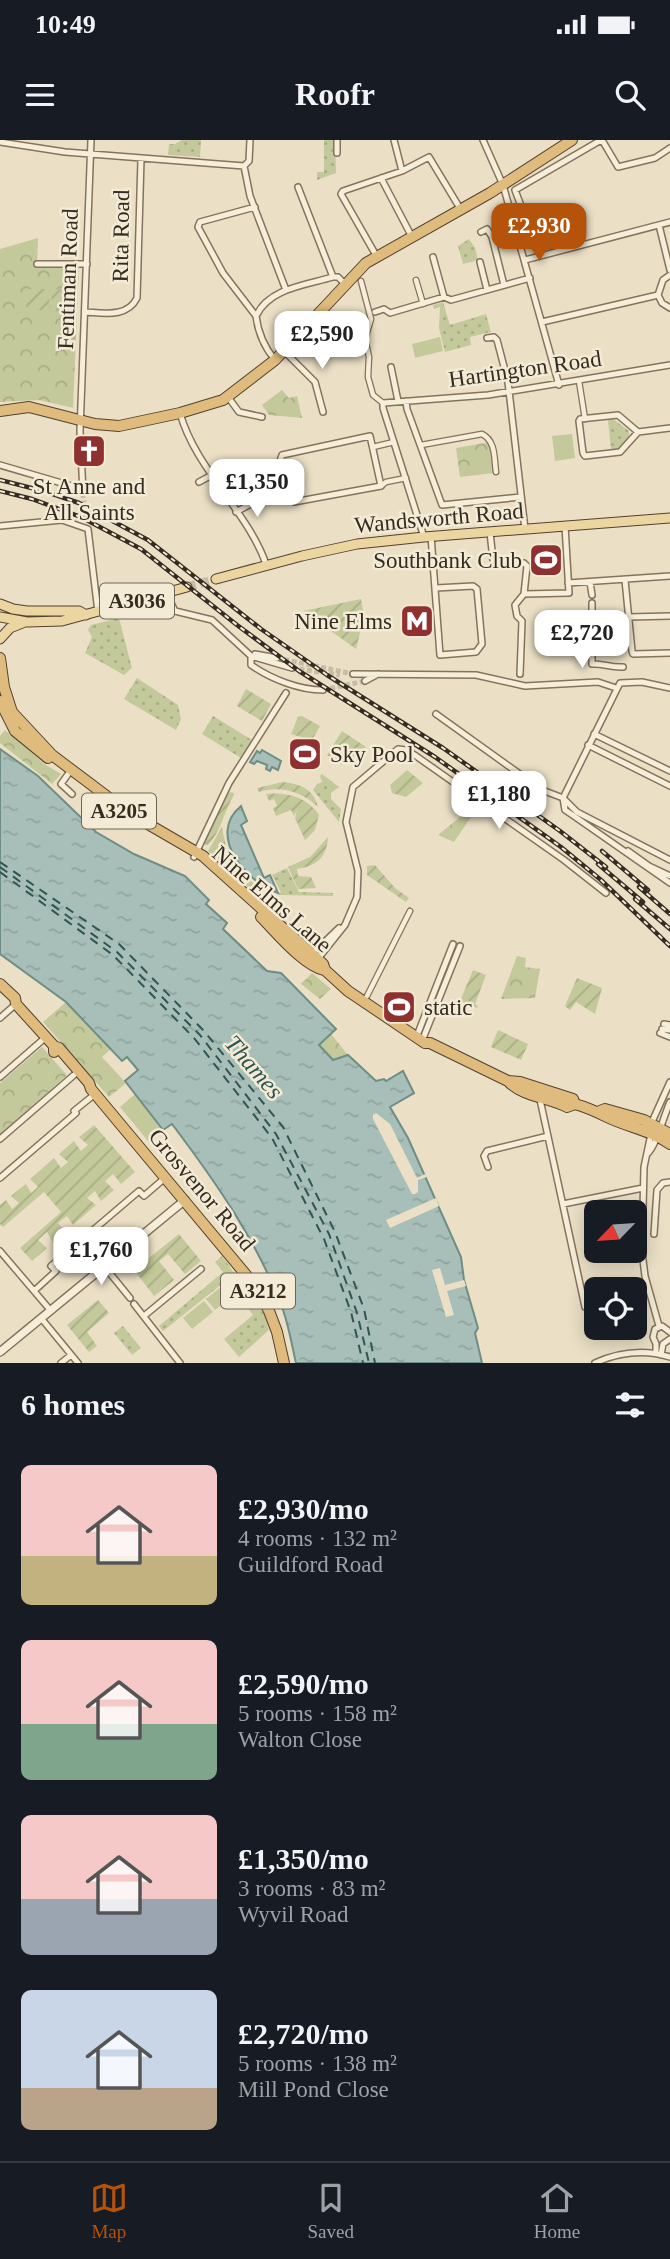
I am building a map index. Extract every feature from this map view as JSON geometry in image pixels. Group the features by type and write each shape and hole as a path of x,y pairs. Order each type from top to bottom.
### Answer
{"highway":[{"path":"0,411 29,407 119,426 180,413 228,397 275,360 366,263 503,185 572,140"},
{"name":"Nine Elms Lane","path":"0,658 4,687 12,712 70,771"},
{"name":"Nine Elms Lane","path":"0,701 8,720 20,737 70,771 146,830 195,855 355,996 425,1043 424,1037"},
{"name":"Grosvenor Road","path":"0,984 15,998 16,1004"},
{"name":"Grosvenor Road","path":"0,992 16,1004 54,1046 59,1048 257,1288 277,1332 284,1363"},
{"name":"Nine Elms Lane","path":"424,1037 515,1087 541,1096"},
{"name":"Grosvenor Road","path":"54,1046 54,1052 84,1087 93,1091"},
{"name":"A3205","path":"541,1096 570,1108 575,1104 600,1111 605,1109 670,1134"},
{"name":"A3205","path":"655,1130 670,1144"}],"main road":[{"name":"Wandsworth Road","path":"216,579 340,547 428,537 670,518"},
{"name":"A3036","path":"0,604 13,609 79,611 86,615 187,587"},
{"path":"0,617 27,622 82,620 86,615"},
{"path":"0,639 10,628 27,622"}],"street":[{"path":"46,150 47,140"},
{"name":"Fentiman Road","path":"0,466 82,491 81,420 91,140"},
{"path":"0,142 46,150 244,166 249,161 250,140"},
{"path":"337,140 337,153"},
{"path":"394,140 402,171"},
{"path":"483,140 511,209 559,385"},
{"path":"511,209 521,206 516,190 602,140 618,167 655,158 670,148"},
{"path":"377,258 341,192 402,171 427,158 431,159 461,210"},
{"name":"Rita Road","path":"85,312 121,312 134,304 137,298 141,159"},
{"path":"244,166 255,207 286,290"},
{"path":"381,178 413,238"},
{"path":"298,187 333,277"},
{"path":"255,207 200,222 198,227 223,273 256,316 261,335 275,360"},
{"path":"525,260 670,222"},
{"path":"659,225 670,270"},
{"path":"481,232 487,229 492,237 504,285"},
{"path":"433,257 444,298"},
{"path":"480,262 487,290"},
{"path":"37,264 87,264"},
{"path":"670,275 663,280 658,295 670,308"},
{"path":"256,316 267,301 286,290 333,277 345,284"},
{"path":"375,312 384,309 390,313 444,298 450,300 530,278"},
{"path":"416,280 424,304"},
{"path":"361,281 371,319 365,339 369,357 368,377 373,395 383,403 428,537 436,588 440,655 476,652 482,644 478,593 473,586 436,588"},
{"path":"542,322 658,295"},
{"path":"487,338 494,337 498,343 509,392 525,529"},
{"path":"284,351 315,382 323,412"},
{"name":"Hartington Road","path":"383,403 509,392 670,365"},
{"path":"391,367 398,401"},
{"path":"315,382 322,380"},
{"path":"579,381 585,419"},
{"path":"228,397 240,412 262,417"},
{"path":"406,401 442,505 521,497"},
{"path":"180,413 212,475 260,547 266,565"},
{"path":"638,432 618,415 579,421 585,456 620,452 638,432 670,428"},
{"path":"421,445 482,434 490,439 493,445 496,472"},
{"path":"381,486 370,436 287,452 280,458 277,469 278,489 294,502 381,486 386,482 406,478"},
{"path":"373,447 394,442"},
{"path":"199,482 212,475"},
{"path":"236,512 278,489"},
{"path":"0,526 62,520 88,529 98,611"},
{"path":"524,594 569,593 565,526"},
{"path":"490,532 495,564 523,563 527,566 524,594 515,605 517,616 522,621 520,674"},
{"path":"568,583 670,576"},
{"path":"625,580 633,653 670,653"},
{"path":"590,582 592,595"},
{"path":"166,593 173,609 212,620 251,656 292,668"},
{"path":"592,603 592,648"},
{"path":"629,617 670,616"},
{"path":"245,650 260,656 277,658"},
{"path":"251,656 251,665 257,669 297,687 323,690"},
{"path":"592,656 592,664 599,663 607,668 623,667"},
{"path":"363,679 381,673"},
{"path":"353,674 476,675 525,686 598,682 616,688"},
{"path":"670,688 629,681 620,683 563,798 565,810 670,883"},
{"path":"195,855 229,783 286,693"},
{"path":"436,714 542,790 563,798 577,812 670,860"},
{"path":"594,734 670,771"},
{"path":"588,745 670,786"},
{"path":"312,960 346,920 355,903 359,878 346,822 353,787 398,749 409,751 606,893"},
{"path":"70,771 61,784 72,794"},
{"path":"616,847 621,847 670,876"},
{"path":"368,996 410,911"},
{"path":"424,1037 453,944"},
{"path":"424,1037 460,946"},
{"path":"0,1018 16,1004"},
{"path":"665,1028 670,1037"},
{"path":"0,1077 46,1037"},
{"path":"0,1139 74,1075"},
{"path":"659,1326 644,1269 643,1167 647,1154 653,1149 655,1130 670,1082"},
{"path":"0,1178 76,1113 74,1111 93,1091"},
{"path":"541,1096 584,1302"},
{"path":"655,1130 670,1102"},
{"path":"488,1167 484,1156 487,1151 548,1136"},
{"path":"34,1290 56,1271 51,1266 139,1191 144,1196 166,1177"},
{"path":"654,1234 657,1190 663,1183 670,1182"},
{"path":"563,1204 643,1188"},
{"path":"0,1352 185,1200"},
{"path":"0,1251 51,1311"},
{"path":"104,1266 180,1363"},
{"path":"144,1316 201,1269"},
{"path":"41,1318 66,1352 78,1363"},
{"path":"658,1354 653,1331 659,1326 665,1326 670,1332"},
{"path":"658,1354 663,1344 670,1339"},
{"path":"655,1342 663,1344"},
{"path":"595,1363 625,1353 670,1357"},
{"path":"61,1363 71,1355"}],"green space":[{"path":"182,140 201,140 200,157 168,155 169,144"},
{"path":"324,140 335,140 336,173 317,180 317,172 324,172"},
{"path":"38,238 37,266 79,266 73,408 39,400 0,402 0,249"},
{"path":"469,239 478,260 463,264 458,246"},
{"path":"27,289 50,289 49,310 26,310"},
{"path":"52,289 74,290 73,312 51,311"},
{"path":"443,302 450,325 486,314 491,332 470,337 471,345 445,352 439,328 440,307 434,309 433,305"},
{"path":"440,337 443,351 415,358 412,344"},
{"path":"282,390 289,398 297,396 302,418 269,415 262,405"},
{"path":"613,419 629,431 629,436 618,450 611,450 608,420"},
{"path":"572,434 575,458 555,461 552,436"},
{"path":"490,442 494,473 460,477 456,448"},
{"path":"361,599 364,616 356,649 303,611"},
{"path":"119,618 132,668 124,675 85,653 92,637 88,630 91,625"},
{"path":"137,678 178,705 181,719 176,730 124,699"},
{"path":"246,689 271,704 262,721 237,706"},
{"path":"213,716 252,740 241,758 202,734"},
{"path":"302,716 320,726 312,740 291,734 298,717"},
{"path":"5,730 46,765 61,774 52,784 0,743 0,736"},
{"path":"342,731 366,747 342,765 327,755"},
{"path":"407,770 423,783 406,797 392,793 390,785"},
{"path":"322,774 339,787 331,793 331,799 341,809 339,822 313,790 322,782"},
{"path":"283,782 295,784 310,792 318,807 291,791 275,789 259,792 257,788"},
{"path":"229,792 234,795 219,828 208,845 203,844"},
{"path":"266,794 289,795 309,804 319,815 315,830 305,840 295,818 297,810 294,816 291,810 276,816 273,808 277,806 274,799 269,801"},
{"path":"465,813 471,817 454,842 438,835"},
{"path":"222,827 231,860 261,892 265,903 208,851"},
{"path":"328,837 326,850 320,859 310,866 297,869 298,876 311,877 316,888 298,889 288,867 310,857"},
{"path":"375,865 395,888 409,898 406,902 367,875 367,866"},
{"path":"287,868 299,892 333,893 333,896 279,895 281,892 272,875"},
{"path":"517,956 526,958 525,967 540,969 535,998 501,999"},
{"path":"473,970 486,975 475,1004 477,1008 460,1001"},
{"path":"312,973 331,989 320,999 301,984"},
{"path":"577,978 602,988 595,1014 576,1002 570,1010 565,1006"},
{"path":"66,1002 111,1049 102,1057 126,1083 109,1097 43,1022"},
{"path":"498,1030 528,1044 521,1060 491,1047"},
{"path":"331,1034 348,1055 334,1061 319,1045"},
{"path":"42,1047 66,1076 0,1134 0,1083"},
{"path":"135,1094 162,1130 148,1141 120,1107"},
{"path":"94,1125 135,1172 121,1184 113,1174 105,1181 114,1190 101,1201 95,1191 87,1198 96,1205 73,1225 67,1216 58,1223 66,1232 53,1243 47,1232 38,1240 47,1248 32,1261 20,1248 61,1212 44,1192 3,1227 0,1224 0,1205 6,1200 12,1209 19,1203 11,1196 26,1184 31,1193 38,1187 30,1179 54,1158 61,1168 68,1162 59,1154 74,1141 81,1151 88,1145 79,1137"},
{"path":"179,1234 201,1261 185,1274 168,1254 159,1261 174,1280 154,1296 134,1270"},
{"path":"222,1256 264,1314 269,1330 239,1357 224,1339 253,1315 241,1300 234,1305 230,1300 237,1293 227,1280 163,1331 159,1326 223,1272 215,1262"},
{"path":"227,1282 236,1293 215,1310 206,1299"},
{"path":"98,1300 109,1313 87,1332 97,1346 89,1352 67,1325"},
{"path":"204,1301 213,1312 192,1329 183,1318"},
{"path":"123,1326 141,1348 132,1355 114,1333"}],"water":[{"name":"Thames","path":"0,749 38,776 96,832 134,854 185,876 209,900 206,904 227,923 223,929 267,971 281,973 336,1029 319,1045 333,1060 348,1055 376,1081 386,1081 403,1071 414,1093 390,1107 408,1138 461,1257 464,1280 478,1328 475,1333 482,1363 296,1363 283,1310 261,1260 219,1190 172,1124 163,1130 125,1081 138,1070 127,1057 122,1061 66,1002 0,954"},
{"path":"262,750 281,761 278,770 272,767 270,771 266,769 267,765 257,761 254,764 250,762 257,751 260,753"},
{"path":"241,806 247,821 241,825 264,878 270,875 278,893 254,879 234,856 228,830 231,818"}],"pier":[{"path":"376,1113 390,1124 417,1178 425,1174 427,1177 418,1180 418,1192 415,1194 412,1194 373,1119"},
{"path":"436,1198 439,1206 390,1228 386,1220"},
{"path":"440,1268 445,1285 464,1280 466,1286 447,1291 454,1315 446,1317 432,1270"}],"ferry route":[{"path":"0,862 119,944 204,1031 283,1127 335,1232 364,1309 375,1363"},
{"path":"0,867 117,952 200,1035 276,1134 329,1234 357,1313 369,1363"},
{"path":"0,872 113,955 194,1038 272,1138 324,1239 351,1312 363,1363"}],"tunnel":[{"path":"83,493 86,522"},
{"path":"187,587 216,579"},
{"path":"277,658 353,674"},
{"path":"292,668 340,675"},
{"path":"323,690 365,681"}],"railway":[{"path":"0,480 79,503 148,540 261,629 327,675 443,748 606,867"},
{"path":"0,491 32,499 81,517 141,549 299,671 435,757 561,847 601,880 670,946"},
{"path":"602,851 648,890"},
{"path":"598,864 643,902"},
{"path":"639,887 670,914"},
{"path":"635,899 670,929"}],"place":[{"name":"St Anne and All Saints","path":"89,451"},
{"name":"Southbank Club","path":"546,560"},
{"name":"Nine Elms","path":"417,621"},
{"name":"Sky Pool","path":"305,754"},
{"name":"static","path":"399,1007"}]}
